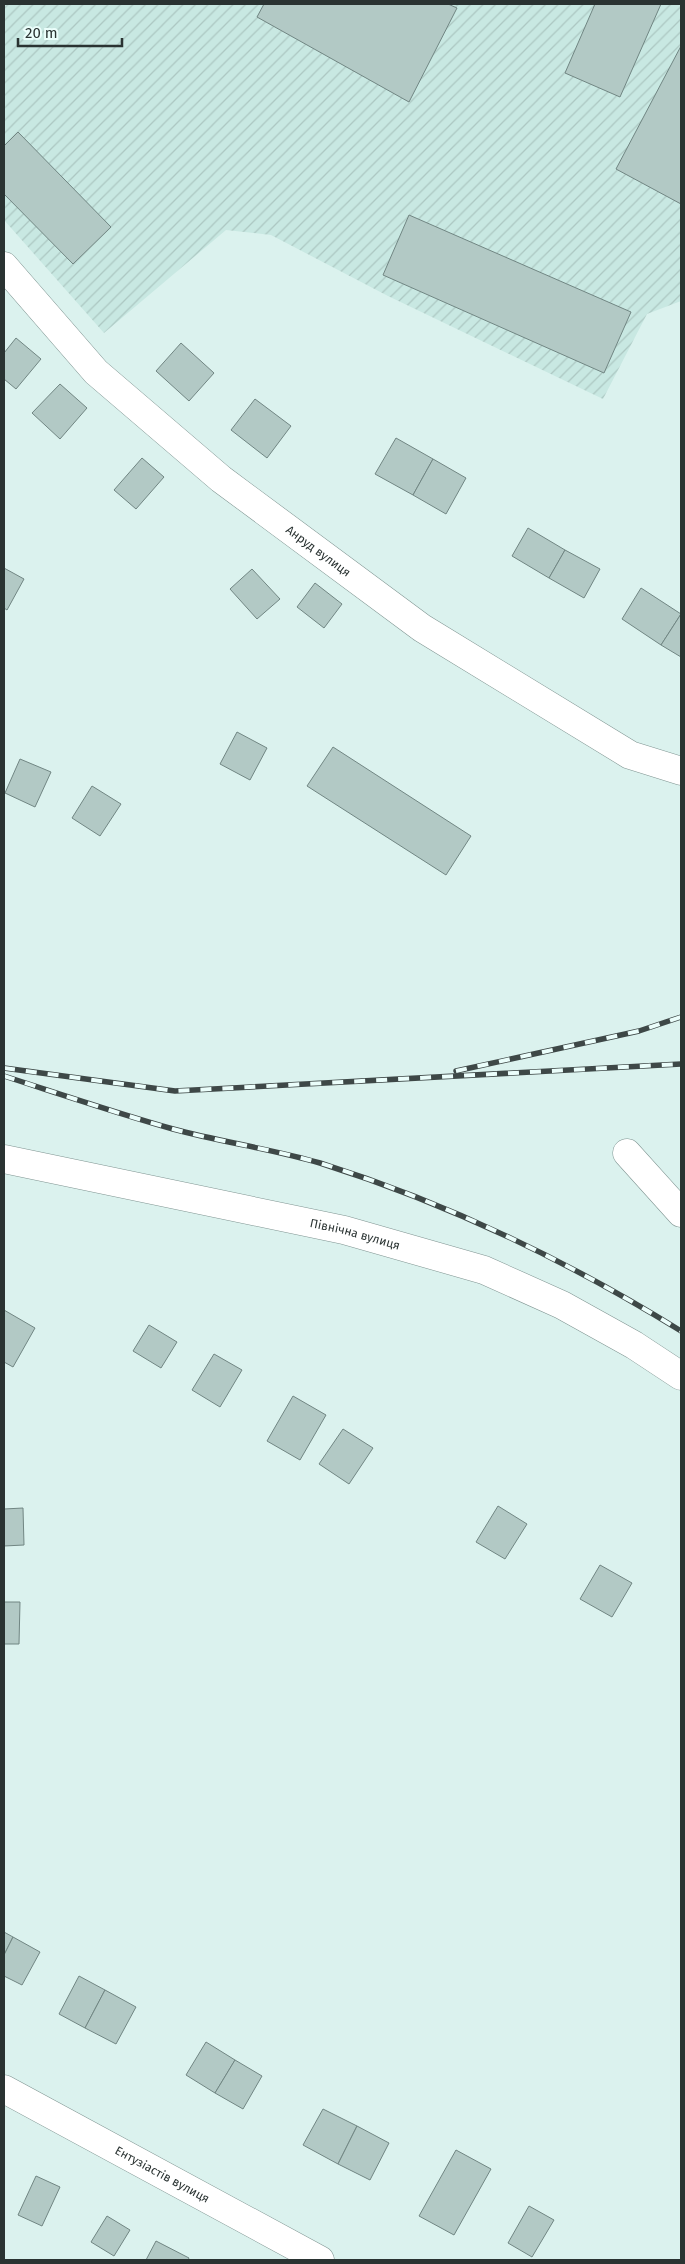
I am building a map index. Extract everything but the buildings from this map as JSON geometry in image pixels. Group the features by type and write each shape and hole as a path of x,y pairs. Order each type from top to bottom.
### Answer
{"street":[{"name":"Анруд вулиця","path":"4,266 96,372 221,479 422,628 630,754 681,771"},
{"path":"627,1153 681,1213"},
{"name":"Північна вулиця","path":"4,1160 344,1230 484,1270 562,1305 634,1345 681,1376"},
{"name":"Ентузіастів вулиця","path":"4,2089 320,2260"}],"shaded area":[{"path":"4,4 681,4 681,301 647,314 603,399 388,296 271,235 226,230 104,333 4,220"}],"railway":[{"path":"456,1071 639,1031 681,1017"},
{"path":"4,1068 175,1091 681,1064"},
{"path":"4,1076 173,1129 320,1163 414,1196 460,1215 551,1258 638,1305 681,1331"}]}
